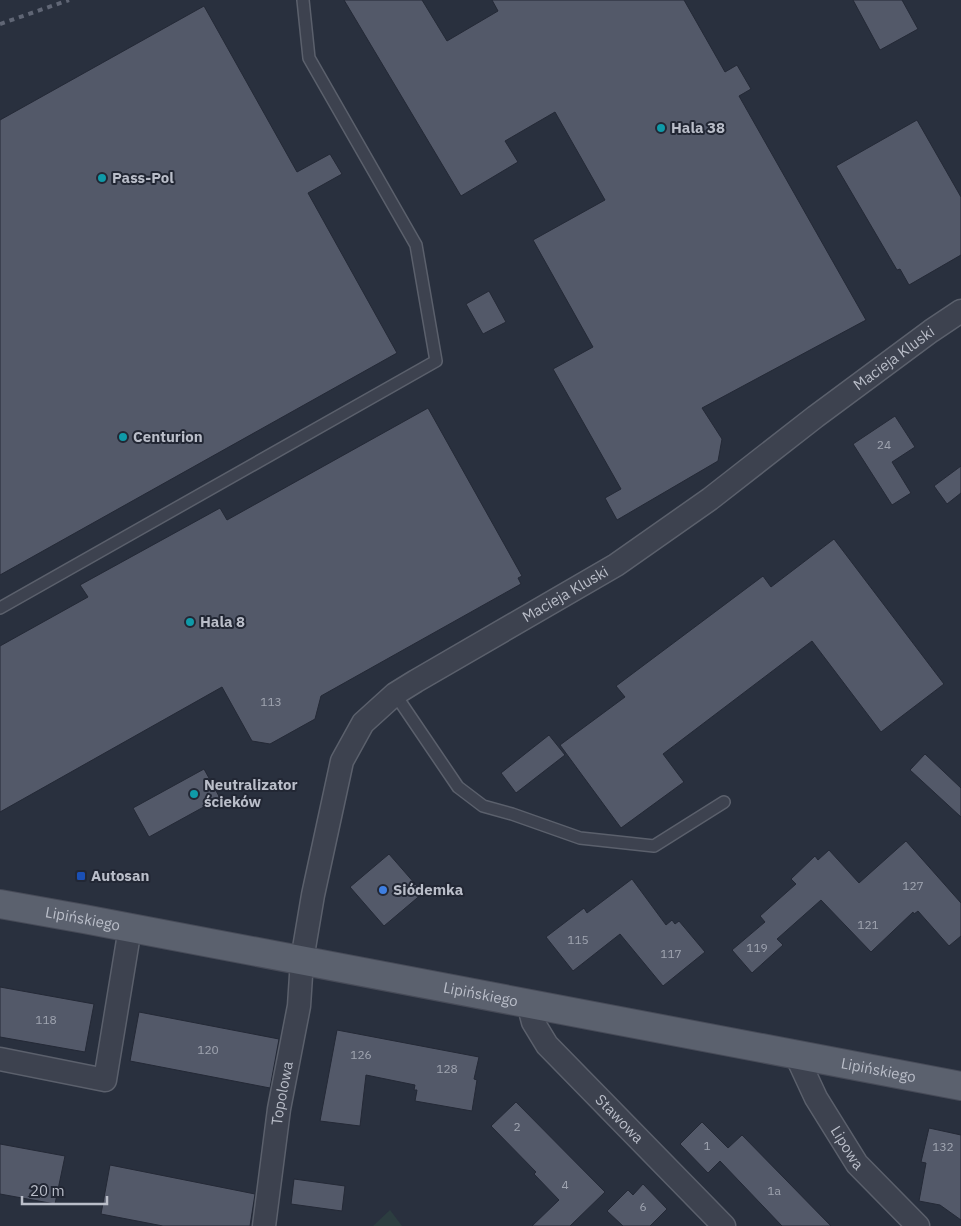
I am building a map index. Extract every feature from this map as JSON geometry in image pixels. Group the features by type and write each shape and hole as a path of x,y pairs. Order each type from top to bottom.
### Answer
{"main road":[{"name":"Lipińskiego","path":"0,904 961,1086"}],"street":[{"name":"Macieja Kluski","path":"302,960 317,874 342,761 363,723 395,694 616,565 710,499 822,411 931,330 961,311"},
{"path":"0,1059 105,1080 130,928"},
{"name":"Topolowa","path":"264,1226 279,1109 299,1006 302,960"},
{"name":"Stawowa","path":"528,1003 533,1022 547,1045 724,1226"},
{"name":"Lipowa","path":"796,1055 816,1098 857,1164 918,1226"}],"lane":[{"path":"0,608 436,361 416,245 309,58 303,0"},
{"path":"395,694 458,787 483,806 580,838 654,846 724,802"}],"shaded area":[{"path":"390,1210 402,1226 373,1226"}],"building":[{"path":"344,0 422,0 447,41 498,11 492,0 684,0 725,72 737,65 751,89 739,96 866,320 702,408 722,439 718,461 617,520 605,498 621,489 553,369 593,347 533,240 605,200 555,112 505,141 518,162 461,196"},
{"path":"853,0 902,0 918,29 880,50"},
{"path":"204,6 297,172 330,154 342,174 308,193 397,353 0,575 0,120"},
{"path":"917,120 961,197 961,255 909,285 900,269 897,270 836,166"},
{"path":"489,291 506,322 483,334 466,304"},
{"name":"Hala 8","path":"428,408 522,576 518,578 521,584 321,696 315,719 270,744 252,741 222,687 0,812 0,646 88,597 80,585 220,508 227,520"},
{"path":"895,416 915,447 892,462 911,493 892,505 853,444"},
{"path":"961,466 961,493 947,504 934,486"},
{"path":"834,539 944,684 881,732 812,641 663,754 684,782 621,828 560,745 625,697 616,686 763,576 771,587"},
{"path":"549,735 565,755 516,793 501,773"},
{"path":"925,754 961,788 961,817 910,770"},
{"path":"204,769 220,798 149,837 133,808"},
{"path":"906,841 961,903 961,936 949,946 918,911 914,914 913,912 871,952 821,900 777,939 783,945 752,973 732,950 765,922 760,916 796,884 791,879 815,856 818,860 829,850 859,883"},
{"path":"389,854 423,893 384,926 350,887"},
{"path":"632,879 666,925 672,920 675,924 679,921 705,952 663,986 620,934 573,971 546,937 584,908 587,913"},
{"path":"0,987 94,1004 85,1052 0,1037"},
{"path":"139,1012 279,1039 270,1088 130,1061"},
{"path":"337,1030 479,1057 474,1079 477,1080 472,1111 415,1101 417,1090 414,1090 415,1085 366,1075 360,1126 320,1121"},
{"path":"516,1102 605,1192 570,1226 532,1226 559,1200 534,1174 536,1172 491,1126"},
{"path":"702,1122 728,1148 742,1135 831,1226 782,1226 720,1161 708,1173 680,1144"},
{"path":"929,1128 961,1135 961,1220 940,1205 919,1201 926,1163 921,1162"},
{"path":"0,1144 65,1156 55,1204 0,1194"},
{"path":"110,1165 255,1194 250,1226 163,1226 101,1214"},
{"path":"294,1179 345,1186 342,1211 291,1204"},
{"path":"643,1184 667,1209 650,1226 623,1226 607,1211 628,1190 633,1195"}],"railway":[{"path":"0,24 69,0"}],"place":[{"name":"Hala 38","path":"661,128"},
{"name":"Pass-Pol","path":"102,178"},
{"name":"Centurion","path":"123,437"},
{"name":"Hala 8","path":"190,622"},
{"name":"Neutralizator ścieków","path":"194,794"},
{"name":"Autosan","path":"81,876"},
{"name":"Siódemka","path":"383,890"}]}
